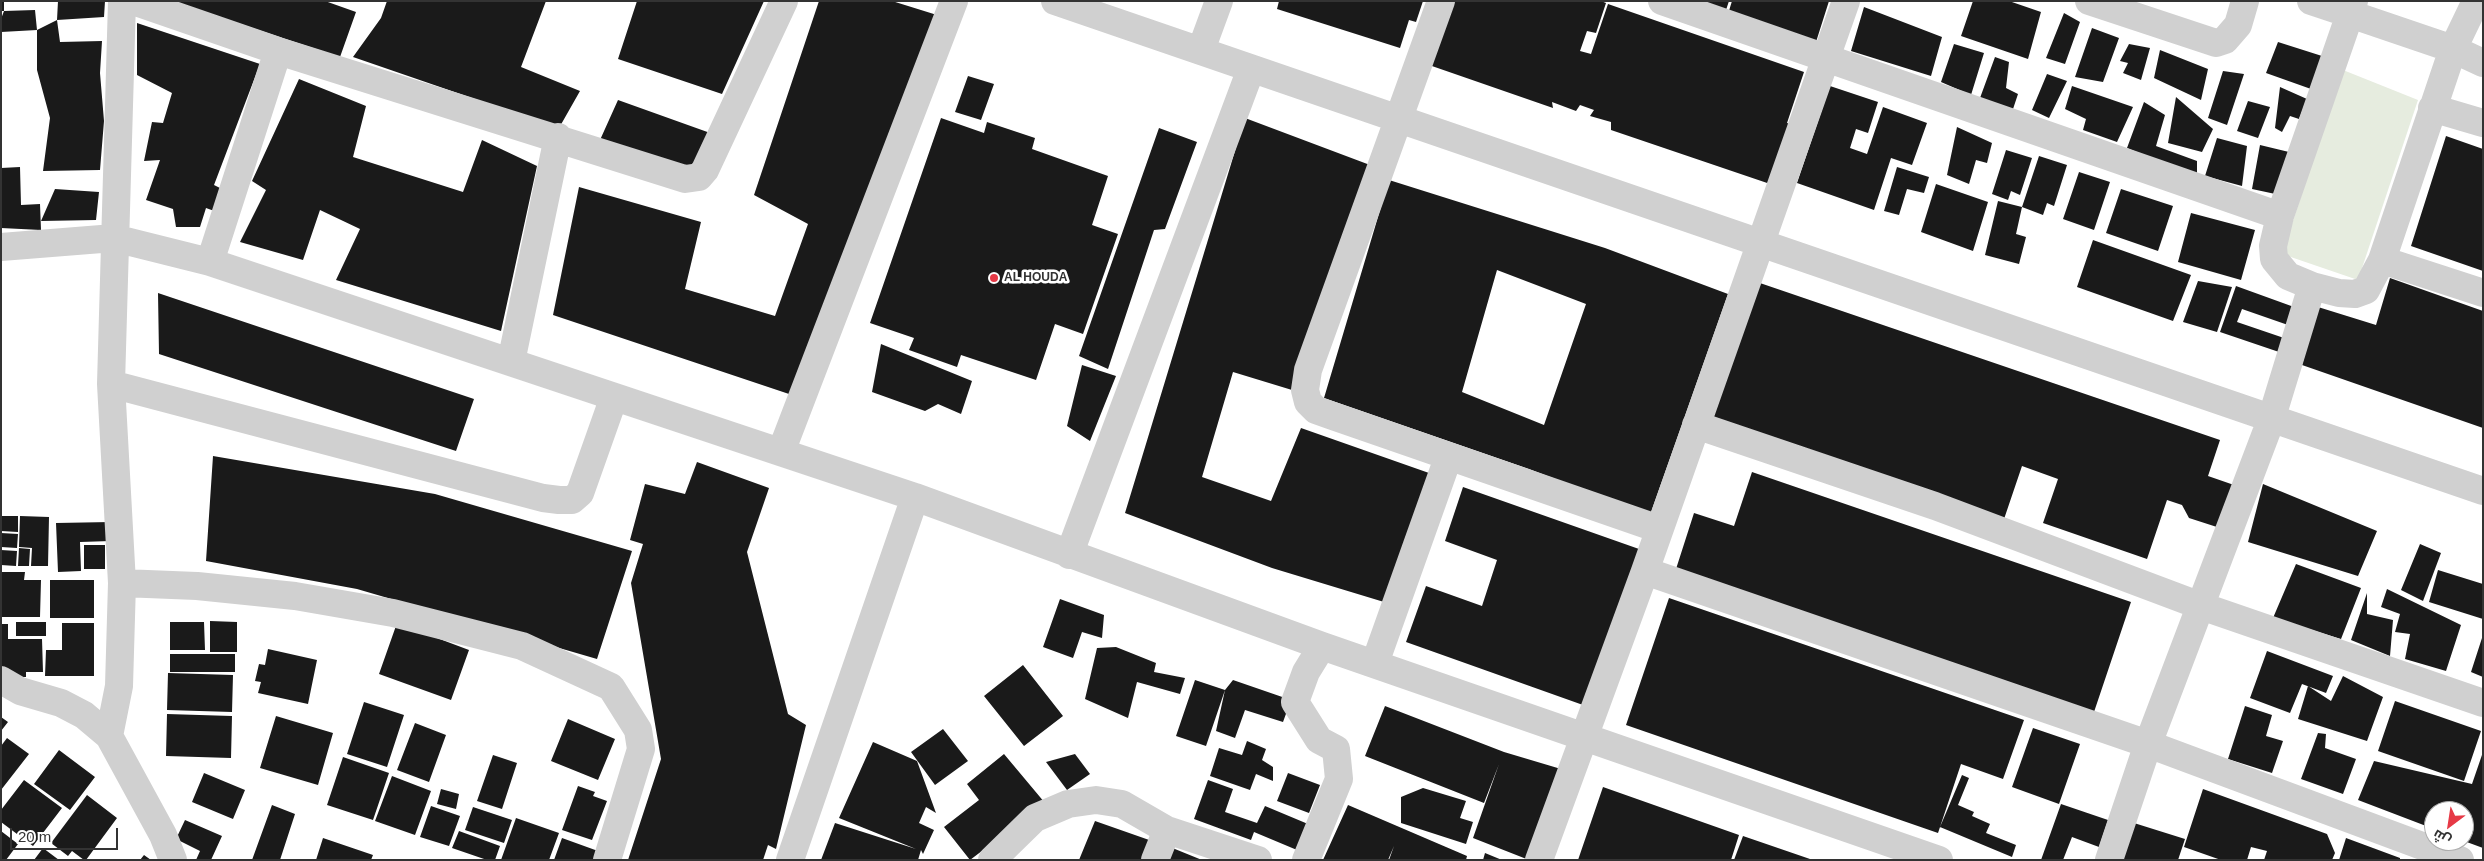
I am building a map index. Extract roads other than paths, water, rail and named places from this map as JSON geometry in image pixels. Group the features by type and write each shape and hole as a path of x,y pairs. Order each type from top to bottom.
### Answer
{"street":[{"path":"109,736 119,686 122,583 111,384 122,1"},
{"path":"133,1 278,51 558,137 684,179 700,176 706,170 784,1"},
{"path":"781,452 954,1"},
{"path":"1055,1 2271,420 2483,491"},
{"path":"1201,50 1219,1"},
{"path":"1441,1 1308,370 1305,390 1308,402 1316,410 1448,458 1659,529"},
{"path":"1662,1 2280,216"},
{"path":"1539,860 1645,571 1846,1"},
{"path":"2089,1 2216,43 2225,40 2238,25 2245,1"},
{"path":"2311,1 2352,8 2483,63"},
{"path":"2352,8 2280,216 2273,246 2274,259 2288,276 2312,286 2339,293 2356,294 2366,290 2382,260 2453,49 2476,1"},
{"path":"210,262 278,51"},
{"path":"1069,555 1251,69"},
{"path":"2432,108 2483,123"},
{"path":"511,362 558,137"},
{"path":"1,247 114,238 210,262 915,497 1069,555 1322,646 1938,860"},
{"path":"2382,260 2483,292"},
{"path":"2109,860 2148,744 2271,420 2312,286"},
{"path":"111,384 543,498 560,500 572,500 580,492 614,397"},
{"path":"1696,425 1935,506 2201,606 2483,703"},
{"path":"1375,663 1448,458"},
{"path":"790,860 915,497"},
{"path":"1645,571 2148,744 2460,860"},
{"path":"122,583 196,586 295,596 393,613 522,646 610,687 638,730 641,749 607,860"},
{"path":"1306,860 1339,779 1336,749 1319,740 1295,702 1306,672 1322,646"},
{"path":"1,680 20,690 61,703 84,715 109,736 163,835 173,860"},
{"path":"992,860 1035,818 1068,804 1096,800 1122,804 1167,830 1258,860"},
{"path":"1155,860 1167,830"}],"place":[{"name":"AL HOUDA","path":"994,278"}]}
